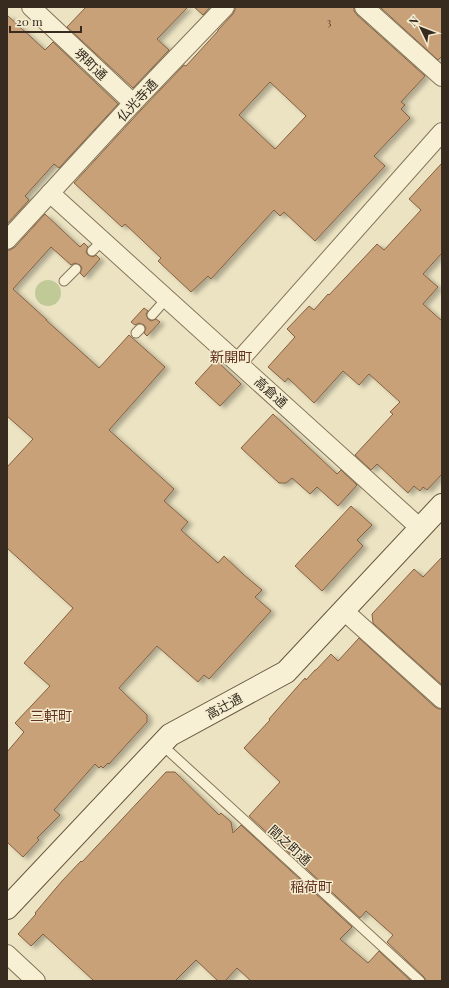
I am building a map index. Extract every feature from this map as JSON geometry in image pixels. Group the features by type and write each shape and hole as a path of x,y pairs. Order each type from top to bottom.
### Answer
{"street":[{"name":"堺町通","path":"31,7 133,104"},
{"name":"仏光寺通","path":"7,240 225,7"},
{"path":"364,7 442,77"},
{"path":"238,362 442,132"},
{"name":"高倉通","path":"50,193 97,245 167,298 420,528"},
{"name":"高辻通","path":"7,908 170,735 286,672 442,505"},
{"path":"343,610 442,699"},
{"path":"7,954 36,981"}],"lane":[{"path":"64,281 76,269"},
{"path":"152,315 167,298"},
{"name":"間之町通","path":"161,744 420,981"}],"green space":[{"path":"48,280 57,284 61,293 57,302 48,306 39,302 35,293 39,284"}],"building":[{"path":"86,7 188,7 157,39 169,50 133,88 67,27"},
{"path":"194,7 210,7 203,15"},
{"path":"235,7 354,7 354,11 357,15 425,76 401,102 405,105 401,109 410,118 374,156 385,166 315,241 284,212 280,216 274,210 211,279 208,276 191,292 158,261 161,258 125,224 122,227 74,183 184,65 186,66 235,10","holes":["270,82 306,116 275,149 239,115"]},
{"path":"380,7 442,7 442,56 438,60"},
{"path":"7,15 45,50 53,42 118,104 59,168 54,164 25,196 29,200 7,224"},
{"path":"442,163 442,253 423,274 438,287 423,304 442,321 442,474 427,490 423,487 420,491 414,486 408,493 377,464 371,470 355,455 393,414 390,412 400,402 369,374 359,385 343,371 314,403 288,378 285,382 268,367 295,337 287,329 309,306 314,310 377,244 384,250 421,210 409,199"},
{"path":"45,214 80,247 84,243 88,247 86,252 88,255 93,257 96,255 100,259 84,277 80,273 82,268 80,265 75,263 71,265 51,247 13,289 99,368 129,335 165,367 109,430 174,489 164,501 188,522 181,530 218,563 224,556 262,590 255,597 271,611 209,679 204,675 198,682 157,646 119,688 147,715 147,722 109,764 108,763 103,768 101,766 99,768 95,764 54,810 60,815 37,838 39,840 23,857 7,842 7,752 24,732 15,723 50,686 24,663 73,608 7,548 7,467 33,439 7,416 7,250 15,247"},
{"path":"144,308 148,311 146,314 148,319 151,321 156,319 160,322 147,336 144,333 146,328 144,325 139,323 135,325 131,322"},
{"path":"216,360 241,384 220,406 195,383"},
{"path":"273,414 337,474 341,470 357,485 338,506 317,487 310,494 292,478 286,483 279,483 241,448"},
{"path":"351,506 372,525 357,540 363,546 322,591 295,566"},
{"path":"442,557 442,685 373,623 372,614 414,569 423,577"},
{"path":"359,638 435,707 442,709 442,981 426,981 424,977 387,942 393,935 366,911 360,918 249,816 280,782 244,748 270,720 269,719 305,678 306,680 331,654 338,661"},
{"path":"166,772 175,772 219,815 221,813 231,822 233,833 241,825 352,927 340,939 368,963 379,951 411,981 251,981 237,968 225,981 218,981 196,960 175,981 94,981 43,934 31,946 18,934 62,881 81,861 82,862"}],"district":[{"name":"新開町","path":"231,357"},
{"name":"三軒町","path":"51,716"},
{"name":"稲荷町","path":"311,887"}]}
